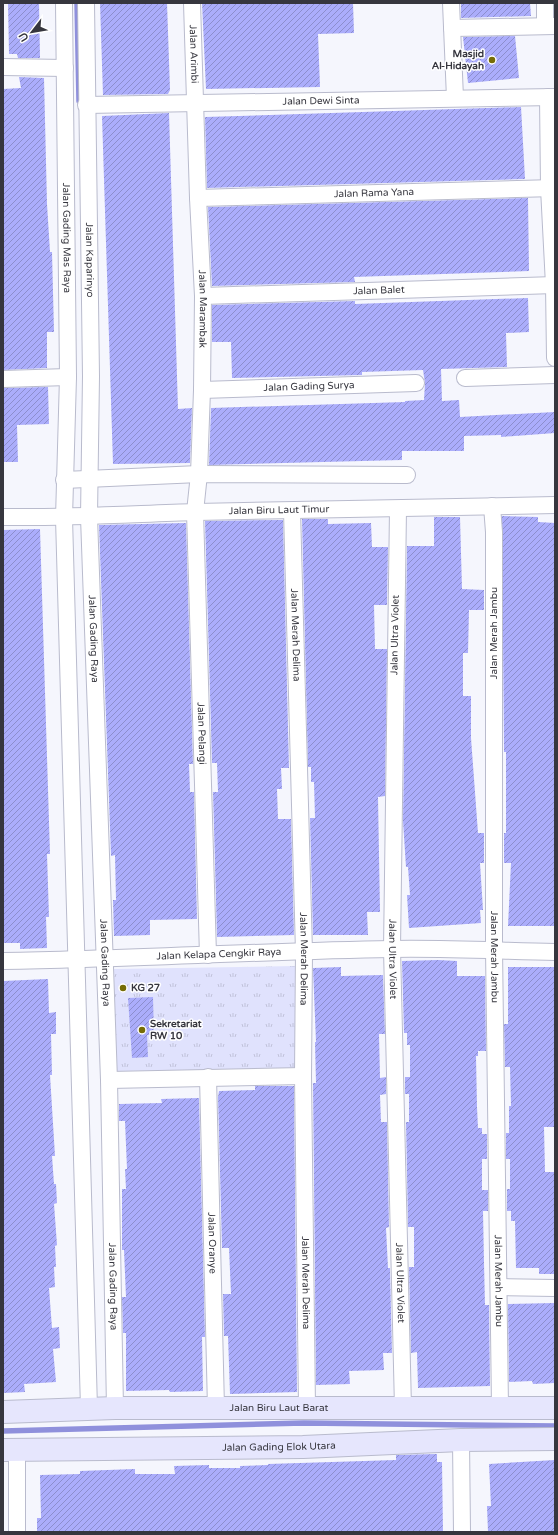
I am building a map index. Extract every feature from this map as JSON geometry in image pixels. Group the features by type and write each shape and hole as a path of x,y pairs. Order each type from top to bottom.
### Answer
{"street":[{"name":"Jalan Gading Mas Raya","path":"64,3 66,68 68,377 64,515"},
{"name":"Jalan Kaparinyo","path":"86,3 86,105 91,376 88,514"},
{"name":"Jalan Arimbi","path":"192,3 195,105"},
{"path":"450,3 455,98"},
{"path":"452,28 550,26 545,3"},
{"path":"3,67 66,68"},
{"path":"552,97 555,357"},
{"name":"Jalan Dewi Sinta","path":"86,105 195,105 552,97"},
{"name":"Jalan Marambak","path":"195,105 203,296 202,390 195,509"},
{"name":"Jalan Rama Yana","path":"198,198 552,188"},
{"name":"Jalan Balet","path":"203,296 554,285"},
{"path":"465,378 555,375"},
{"path":"3,379 68,377"},
{"name":"Jalan Gading Surya","path":"202,390 416,383"},
{"path":"64,478 89,482 198,477 407,475"},
{"name":"Jalan Biru Laut Timur","path":"3,517 195,509 292,511 555,505"},
{"name":"Jalan Merah Jambu","path":"492,506 494,532 494,949 500,1407"},
{"name":"Jalan Pelangi","path":"195,509 208,955"},
{"name":"Jalan Ultra Violet","path":"398,509 392,949 403,1408"},
{"name":"Jalan Merah Delima","path":"292,511 304,952 302,1076 307,1407"},
{"name":"Jalan Gading Raya","path":"88,514 104,960 110,1080 111,1244 115,1408"},
{"path":"64,515 78,960 89,1408"},
{"path":"64,541 89,540"},
{"name":"Jalan Kelapa Cengkir Raya","path":"3,961 104,960 392,949 494,949 555,952"},
{"path":"110,1080 302,1076"},
{"name":"Jalan Oranye","path":"208,1077 216,1408"},
{"path":"84,1245 111,1244"},
{"path":"499,1287 555,1288"},
{"name":"Jalan Biru Laut Barat","path":"3,1412 89,1408 555,1408"},
{"name":"Jalan Gading Elok Utara","path":"10,1450 303,1447 461,1440 555,1439"},
{"path":"461,1440 462,1532"},
{"path":"10,1450 17,1532"}],"green space":[{"path":"295,966 296,1069 116,1071 114,969"}],"building":[{"path":"8,3 39,3 40,58 18,58 17,54 9,54"},
{"path":"100,3 167,3 170,90 168,94 103,95"},
{"path":"202,3 353,3 354,33 318,34 320,87 206,89"},
{"path":"461,3 530,3 531,16 461,18"},
{"name":"Masjid Al-Hidayah","path":"515,36 519,78 468,83 463,37"},
{"path":"19,77 44,78 47,204 50,252 52,252 54,332 47,332 47,368 3,370 3,89 21,88"},
{"path":"521,107 525,179 207,188 205,117"},
{"path":"169,113 178,409 192,408 190,463 113,464 102,116"},
{"path":"528,198 529,271 354,277 355,282 212,286 208,207"},
{"path":"528,298 529,332 506,333 507,367 441,369 442,401 459,400 460,417 555,412 555,433 501,437 501,435 464,436 464,451 402,451 402,460 209,465 211,408 405,402 424,400 425,383 423,370 362,372 362,375 232,378 231,342 212,342 212,305 355,301 355,304"},
{"path":"48,387 49,424 17,425 18,462 3,462 3,388"},
{"path":"502,516 538,517 538,522 555,523 555,926 508,926 511,863 504,863 504,833 506,833 506,752 504,752"},
{"path":"434,517 460,517 462,589 484,590 484,610 469,610 468,653 463,653 463,696 471,696 471,738 478,833 484,833 484,863 480,863 483,910 480,910 481,923 409,928 407,895 410,895 408,867 406,867 403,821 407,546 434,546"},
{"path":"302,519 328,519 328,524 371,523 372,547 388,547 387,605 374,605 375,649 387,649 385,796 378,797 380,912 367,912 368,935 313,935 310,818 315,818 314,782 311,782 311,767 308,767"},
{"path":"283,520 289,768 281,768 282,789 277,789 278,819 291,819 294,935 217,937 213,792 218,792 217,763 212,763 205,521"},
{"path":"186,523 193,764 189,764 190,792 194,792 197,919 150,920 150,935 114,936 113,900 116,900 115,855 111,856 99,525"},
{"path":"40,529 50,854 47,854 49,917 46,917 47,948 20,949 20,943 3,943 3,530"},
{"path":"402,961 457,961 457,976 485,976 486,1051 478,1051 478,1056 476,1056 478,1128 482,1128 482,1134 487,1134 487,1159 482,1159 482,1190 488,1190 488,1211 483,1211 485,1305 489,1305 490,1386 418,1388 417,1352 411,1353 409,1267 414,1267 414,1227 408,1227 406,1122 409,1122 409,1094 405,1094 405,1077 410,1077 410,1045 407,1045 407,1033 404,1033"},
{"path":"341,967 341,976 383,975 385,1034 379,1034 380,1078 386,1077 386,1094 380,1095 381,1122 387,1122 389,1227 386,1228 388,1268 390,1268 392,1353 383,1353 384,1370 349,1371 350,1384 316,1385 313,1083 316,1083 316,1042 313,968"},
{"path":"508,967 555,967 555,1127 544,1127 545,1172 555,1172 555,1274 539,1274 539,1268 516,1268 515,1221 511,1221 511,1211 507,1211 507,1189 510,1189 510,1159 506,1159 506,1133 509,1133 509,1106 511,1106 510,1067 505,1067 504,1024 508,1024"},
{"path":"48,979 49,1013 56,1012 56,1034 51,1034 52,1075 50,1075 55,1156 52,1156 57,1203 54,1204 57,1245 55,1246 56,1267 54,1267 55,1287 49,1288 52,1328 59,1327 60,1348 53,1349 56,1382 24,1384 25,1392 3,1393 3,981"},
{"name":"Sekretariat RW 10","path":"153,997 154,1035 147,1035 148,1057 132,1058 128,998"},
{"path":"255,1086 294,1086 297,1392 230,1394 228,1336 224,1336 223,1294 231,1294 229,1248 222,1248 218,1097 219,1091 255,1090"},
{"path":"199,1098 205,1337 202,1337 203,1391 126,1391 126,1333 123,1333 122,1297 126,1297 124,1250 122,1250 122,1189 126,1189 125,1169 127,1169 125,1121 119,1121 119,1104 162,1103 161,1099"},
{"path":"555,1303 555,1383 533,1384 532,1381 509,1382 508,1304"},
{"path":"437,1454 437,1462 442,1462 443,1532 37,1532 37,1518 41,1518 40,1475 80,1474 80,1471 135,1469 135,1474 175,1474 174,1466 209,1465 209,1468 240,1468 240,1466 268,1464 396,1460 396,1455"},
{"path":"555,1460 555,1532 488,1532 487,1506 491,1506 489,1464"}],"waterway":[{"path":"77,3 79,101"},
{"path":"3,1431 304,1423 555,1426"}],"place":[{"name":"Masjid Al-Hidayah","path":"492,60"},
{"name":"KG 27","path":"123,988"},
{"name":"Sekretariat RW 10","path":"142,1030"}]}
